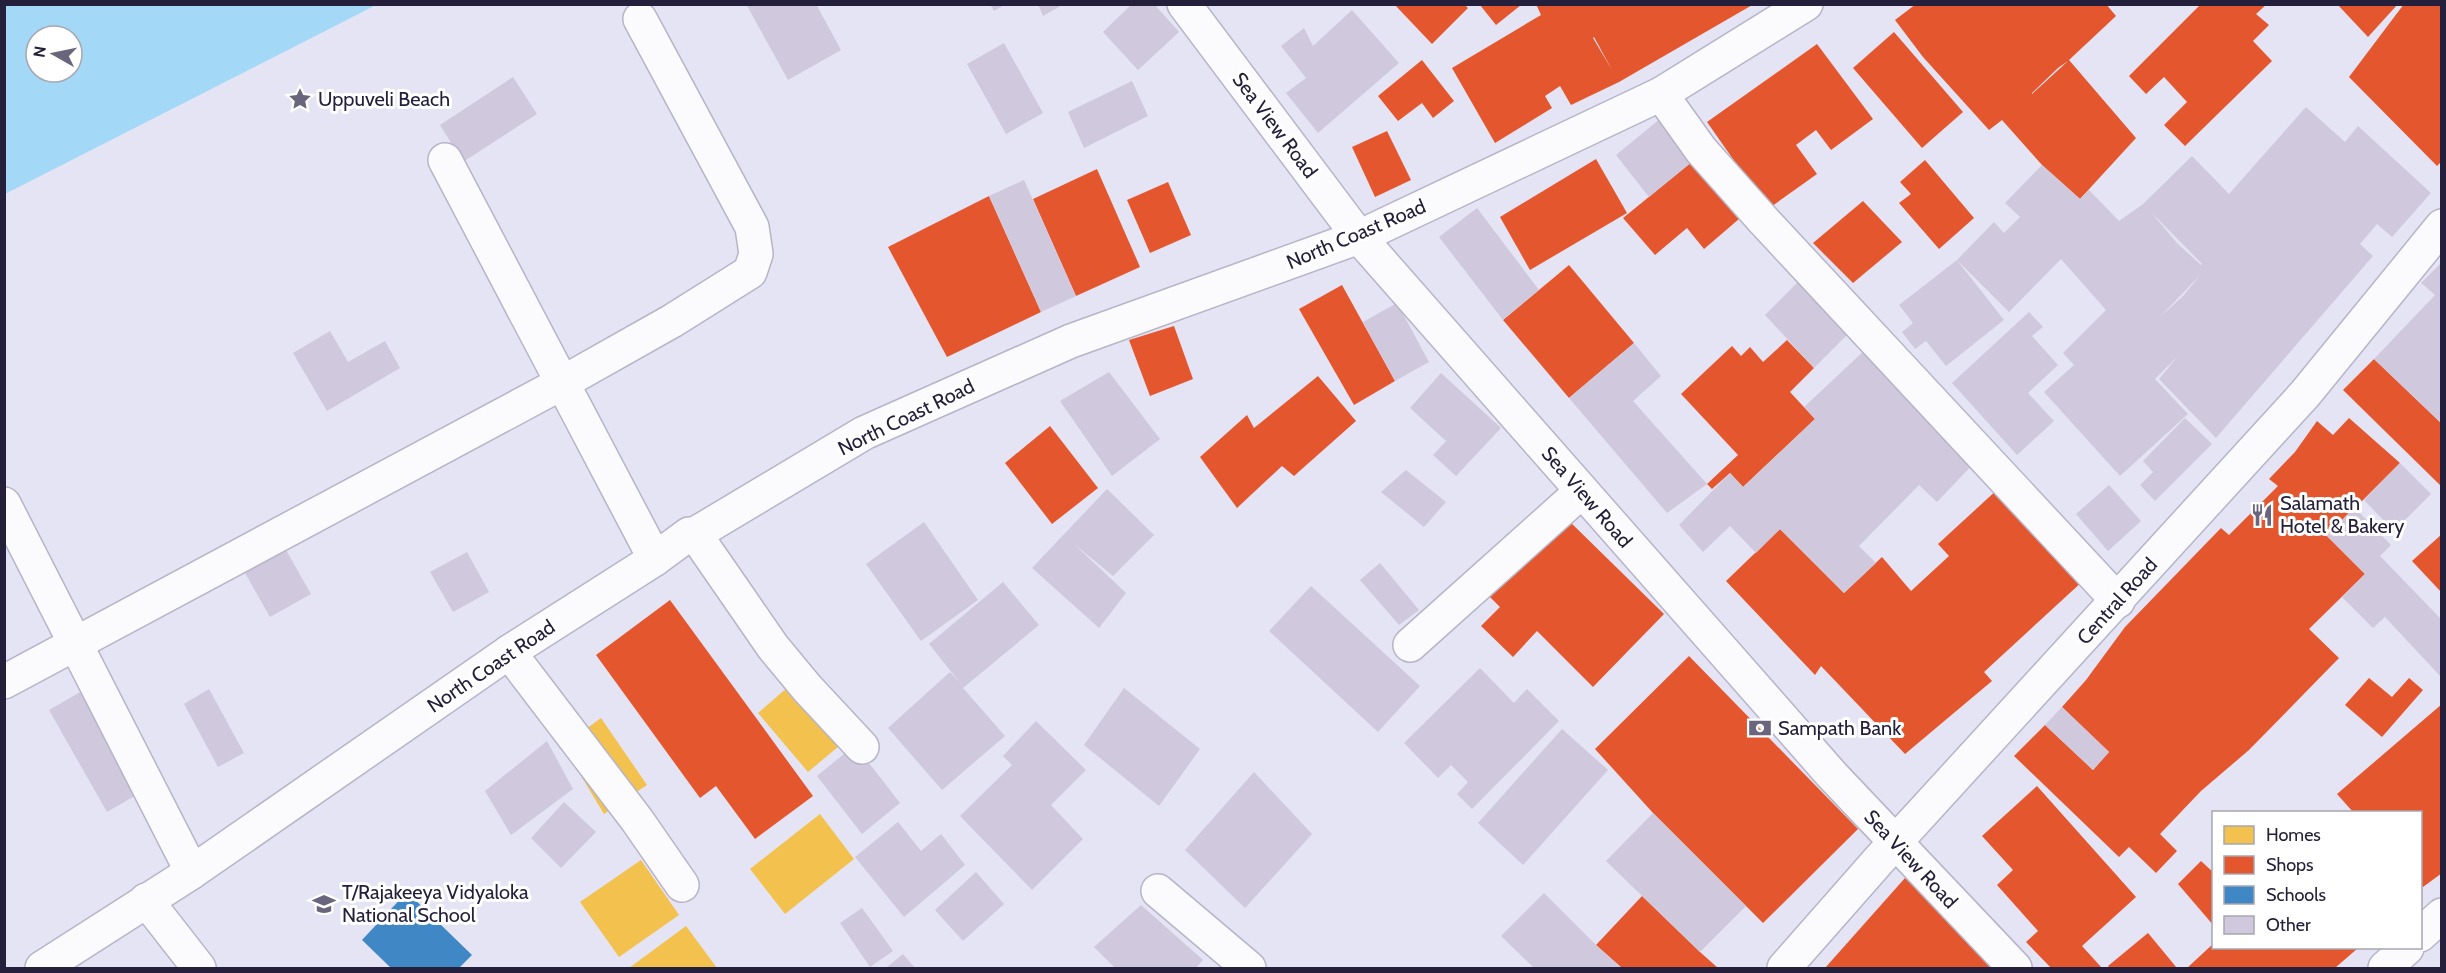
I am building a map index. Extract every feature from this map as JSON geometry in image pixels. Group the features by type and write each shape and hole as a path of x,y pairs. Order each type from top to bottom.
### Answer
{"main road":[{"name":"Sea View Road","path":"1184,4 1359,237 1741,673 2015,969"},
{"name":"North Coast Road","path":"42,969 192,872 509,652 655,559 689,534 695,534 864,433 1071,341 1359,237 1660,94 1806,4"},
{"path":"4,682 562,383 672,321 750,272 756,254 752,227 640,19"},
{"path":"1660,94 1701,150 1764,221 2118,601"},
{"path":"445,160 655,559"},
{"name":"Central Road","path":"1784,969 2305,394 2442,226"},
{"path":"1410,645 1582,491"},
{"path":"4,504 192,872"},
{"path":"695,534 773,647 807,688 862,747"},
{"path":"509,652 637,820 682,885"},
{"path":"1158,891 1249,969"},
{"path":"146,900 200,969"},
{"path":"2422,934 2442,915"},
{"path":"2385,969 2406,949"}],"water":[{"path":"5,4 376,5 5,194"}],"building: Homes":[{"path":"795,681 845,741 808,772 758,713"},
{"path":"601,718 647,785 604,814 563,746"},
{"path":"820,814 854,859 785,914 750,869"},
{"path":"641,860 679,915 619,957 580,902"},
{"path":"686,926 717,968 629,968"}],"building: Shops":[{"path":"1394,4 1464,4 1468,8 1432,44"},
{"path":"1536,4 1754,4 1619,82 1571,105 1560,86 1545,96 1552,108 1495,143 1452,68 1541,15","holes":["1594,37 1612,70 1593,38"]},
{"path":"1916,4 2106,4 2116,16 2069,60 2136,138 2080,199 2042,165 2002,120 1989,130 1923,57 1895,20","holes":["2068,61 2032,94 2058,68"]},
{"path":"2201,4 2267,4 2256,14 2269,25 2253,41 2272,61 2185,146 2164,125 2187,102 2164,77 2146,94 2129,76"},
{"path":"2337,4 2398,4 2368,37"},
{"path":"2404,4 2442,4 2442,161 2437,166 2349,77"},
{"path":"1480,5 1521,5 1496,25"},
{"path":"1894,32 1963,112 1922,148 1853,68"},
{"path":"1817,44 1873,119 1831,150 1816,130 1796,145 1817,174 1768,209 1707,122"},
{"path":"1422,60 1454,101 1433,118 1422,103 1398,121 1378,96"},
{"path":"1387,131 1411,180 1375,197 1352,147"},
{"path":"1596,159 1627,213 1530,270 1500,217"},
{"path":"1925,160 1974,218 1939,249 1899,203 1911,194 1900,182"},
{"path":"1693,161 1739,219 1704,249 1687,228 1655,255 1623,218"},
{"path":"1097,169 1140,267 1076,296 1033,199"},
{"path":"1168,182 1191,235 1150,253 1127,200"},
{"path":"989,196 1041,312 947,357 888,247"},
{"path":"1863,201 1902,242 1853,283 1813,243"},
{"path":"1569,265 1634,343 1569,398 1503,320"},
{"path":"1342,285 1395,381 1354,405 1299,309"},
{"path":"1174,326 1193,379 1150,396 1129,340"},
{"path":"1787,340 1814,368 1790,392 1815,419 1743,487 1730,473 1712,489 1707,484 1738,455 1681,394 1732,346 1741,356 1750,347 1763,362"},
{"path":"2374,359 2442,424 2442,487 2343,390"},
{"path":"1318,376 1356,421 1294,476 1282,466 1237,508 1200,457 1247,415 1254,428"},
{"path":"2349,418 2400,463 2327,536 2365,574 2309,629 2339,658 2249,750 2201,791 2160,834 2177,851 2156,873 2129,847 2119,857 2014,756 2045,725 2093,770 2109,752 2062,707 2086,680 2125,627 2221,528 2229,535 2278,486 2269,479 2295,452 2317,421 2333,435"},
{"path":"1050,426 1098,488 1052,524 1005,463"},
{"path":"1999,488 2084,580 1984,672 1992,681 1905,754 1821,666 1815,675 1726,581 1780,529 1844,593 1882,557 1911,591 1949,556 1938,544"},
{"path":"1565,517 1664,614 1593,687 1537,631 1513,657 1481,626 1500,607 1489,596"},
{"path":"2442,534 2442,593 2412,561"},
{"path":"670,600 813,796 755,839 716,786 700,798 596,655"},
{"path":"1689,656 1858,829 1763,923 1653,813 1595,749"},
{"path":"2369,678 2392,697 2409,678 2423,690 2382,737 2345,705"},
{"path":"2442,704 2442,873 2423,887 2422,811 2352,811 2337,794"},
{"path":"2037,786 2136,897 2082,946 2102,968 2051,968 2026,942 2038,931 1997,885 2013,870 1982,836"},
{"path":"2201,861 2212,871 2212,924 2178,884"},
{"path":"1905,878 1996,960 1988,968 1825,968"},
{"path":"1642,896 1718,968 1622,968 1596,945"},
{"path":"2148,933 2177,968 2109,968 2108,966"},
{"path":"2212,945 2212,949 2357,949 2335,968 2187,968"}],"building: Schools":[{"path":"407,892 472,955 459,968 391,968 362,940"}],"building: Other":[{"path":"746,4 816,4 841,50 788,80"},
{"path":"990,4 1006,4 994,11"},
{"path":"1038,4 1064,4 1043,16"},
{"path":"1132,4 1154,4 1179,32 1138,70 1103,32"},
{"path":"1352,10 1399,63 1318,133 1286,93 1306,78 1281,46 1304,28 1313,46"},
{"path":"1004,43 1043,113 1006,134 967,64"},
{"path":"513,77 537,114 463,162 440,125"},
{"path":"1132,81 1148,116 1084,148 1068,112"},
{"path":"2306,107 2345,142 2358,126 2431,193 2392,237 2377,224 2360,244 2373,256 2216,438 2159,379 2178,356 2155,379 2188,414 2120,476 2044,392 2074,365 2063,353 2106,310 2061,259 2009,312 1957,260 1994,222 2004,233 2020,217 2005,203 2042,165 2080,199 2089,190 2119,221 2143,204 2192,156 2229,194","holes":["2151,212 2202,264 2201,265 2177,243","2201,274 2183,296 2160,317"]},
{"path":"1660,119 1693,161 1649,197 1616,155"},
{"path":"1024,180 1076,296 1041,312 989,196"},
{"path":"1477,208 1539,290 1503,320 1439,237"},
{"path":"1957,260 2004,320 1946,366 1926,341 1915,349 1902,332 1913,323 1899,305"},
{"path":"2442,262 2442,424 2374,359 2435,295 2421,283"},
{"path":"1801,279 1852,330 1814,368 1765,315"},
{"path":"1397,303 1429,362 1395,381 1363,322"},
{"path":"2029,312 2043,327 2032,336 2058,365 2028,393 2054,421 2017,455 1952,383"},
{"path":"330,331 348,362 385,341 400,368 327,411 293,353"},
{"path":"1634,343 1661,376 1633,401 1707,484 1667,513 1569,398"},
{"path":"1866,349 1980,457 1937,502 1919,485 1859,546 1876,563 1844,593 1780,529 1756,553 1730,526 1703,552 1679,525 1730,473 1743,487 1815,419 1804,407"},
{"path":"1109,372 1160,439 1112,476 1060,401"},
{"path":"1441,373 1501,428 1456,476 1433,455 1446,441 1410,408"},
{"path":"2185,418 2212,444 2155,501 2140,485 2153,472 2143,461"},
{"path":"2400,463 2431,494 2394,531 2364,500"},
{"path":"1406,470 1446,502 1424,527 1381,492"},
{"path":"2109,485 2141,521 2108,551 2076,514"},
{"path":"1107,489 1154,535 1113,576 1074,544 1126,593 1099,628 1032,568"},
{"path":"2354,507 2391,545 2380,556 2442,620 2442,678 2385,617 2373,628 2342,597 2365,574 2327,536"},
{"path":"924,522 978,600 921,641 866,564"},
{"path":"286,550 311,594 270,617 245,573"},
{"path":"467,552 489,592 453,612 430,572"},
{"path":"1380,563 1419,610 1399,625 1360,580"},
{"path":"1003,582 1039,625 963,688 1005,736 942,790 888,728 950,672 961,684 929,644"},
{"path":"1311,586 1420,686 1378,732 1269,631"},
{"path":"1480,668 1514,703 1527,689 1559,721 1472,809 1457,794 1468,782 1451,765 1438,778 1404,743"},
{"path":"1124,688 1200,749 1159,806 1084,745"},
{"path":"209,689 244,753 218,767 184,704"},
{"path":"82,691 140,793 107,812 49,710"},
{"path":"2062,707 2109,752 2093,770 2045,725"},
{"path":"1036,721 1086,770 1051,805 1083,839 1032,890 960,816 1012,765 1003,756"},
{"path":"1562,729 1608,770 1523,865 1478,823"},
{"path":"547,741 573,789 511,835 485,791"},
{"path":"855,745 900,803 862,834 817,776"},
{"path":"1254,772 1312,834 1245,908 1185,850"},
{"path":"564,802 596,832 561,868 531,838"},
{"path":"1653,813 1746,906 1700,952 1606,861"},
{"path":"898,822 921,851 941,834 965,865 904,917 855,857"},
{"path":"976,872 1004,904 963,941 935,910"},
{"path":"1544,893 1621,968 1534,968 1501,936"},
{"path":"1141,905 1203,960 1196,968 1115,968 1094,947"},
{"path":"862,908 893,951 870,967 840,923"},
{"path":"903,954 915,968 886,968"}],"place":[{"name":"Uppuveli Beach","path":"300,99"},
{"name":"Salamath Hotel & Bakery","path":"2262,515"},
{"name":"Sampath Bank","path":"1760,728"},
{"name":"T/Rajakeeya Vidyaloka National School","path":"324,904"}]}
